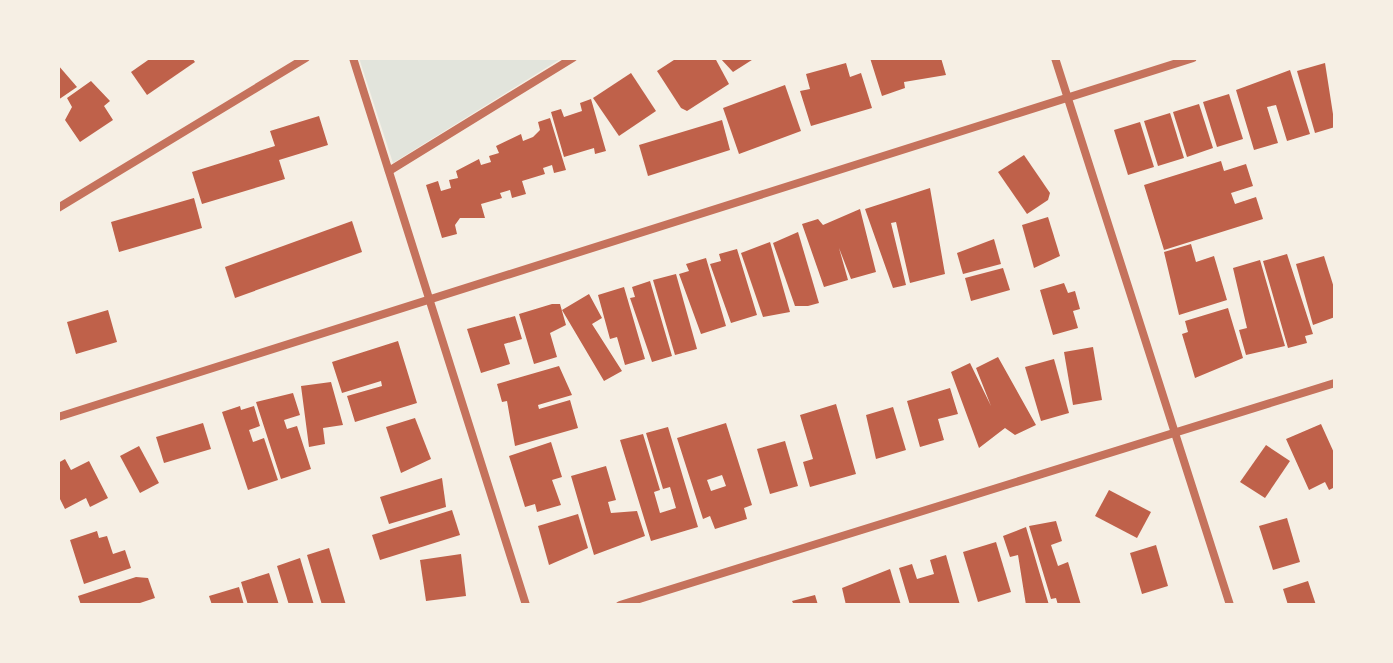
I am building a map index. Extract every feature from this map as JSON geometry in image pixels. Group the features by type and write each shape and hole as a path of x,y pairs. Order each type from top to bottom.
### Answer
{"street":[{"path":"58,208 306,58"},
{"path":"353,58 526,605"},
{"path":"389,171 573,58"},
{"path":"1055,58 1230,605"},
{"path":"58,417 1193,58"},
{"path":"620,605 1335,383"}],"shaded area":[{"path":"359,58 562,58 393,163"}],"building":[{"path":"151,58 192,58 195,62 147,95 131,72"},
{"path":"677,58 715,58 729,84 687,111 681,108 657,71"},
{"path":"720,58 755,58 733,72"},
{"path":"870,58 941,58 946,75 904,82 905,88 882,96"},
{"path":"846,63 850,77 861,73 872,108 811,126 800,91 810,89 806,74"},
{"path":"1325,63 1335,127 1315,133 1297,71"},
{"path":"58,65 77,87 58,100"},
{"path":"1290,70 1310,134 1287,141 1276,105 1267,107 1278,143 1254,150 1236,90"},
{"path":"631,73 656,111 619,136 593,98"},
{"path":"91,81 110,101 104,106 113,120 80,142 65,120 72,107 67,98"},
{"path":"785,85 801,131 739,154 723,108"},
{"path":"1229,94 1243,139 1217,147 1203,102"},
{"path":"591,99 606,151 595,154 594,148 564,157 551,112 561,109 564,117 582,111 580,103"},
{"path":"1199,104 1213,148 1187,157 1173,112"},
{"path":"1170,113 1184,158 1158,166 1144,121"},
{"path":"319,116 328,145 279,160 285,179 202,204 192,172 275,146 270,131"},
{"path":"550,118 566,170 554,173 552,165 543,168 545,174 522,181 526,194 512,198 510,190 500,193 502,198 481,204 485,218 460,218 455,225 457,234 442,238 426,185 438,181 441,191 451,188 449,180 458,178 456,171 479,159 481,165 491,162 489,156 499,153 496,146 521,134 523,141 533,137 540,130 538,122"},
{"path":"722,120 730,150 648,176 639,145"},
{"path":"1140,122 1154,167 1128,175 1114,130"},
{"path":"1024,155 1050,193 1048,200 1027,214 998,172"},
{"path":"1221,161 1224,171 1246,164 1253,186 1231,193 1235,204 1256,197 1263,219 1164,250 1144,185"},
{"path":"930,188 945,274 910,283 896,222 891,223 906,285 893,288 865,209"},
{"path":"194,198 202,228 119,252 111,222"},
{"path":"860,209 876,272 851,279 839,248 848,280 824,287 802,224 818,219 823,225"},
{"path":"1048,217 1060,256 1034,268 1022,225"},
{"path":"352,221 362,252 235,298 225,267"},
{"path":"798,232 819,303 808,306 795,306 773,243"},
{"path":"994,239 1001,264 963,274 957,253"},
{"path":"770,242 790,312 763,317 741,253"},
{"path":"1191,244 1196,262 1214,256 1227,300 1179,315 1164,252"},
{"path":"737,249 757,315 731,323 710,264 721,261 719,254"},
{"path":"1287,254 1313,334 1305,336 1307,343 1288,348 1263,261"},
{"path":"1324,256 1335,291 1335,317 1313,325 1296,264"},
{"path":"706,258 726,326 701,334 679,274 689,271 686,264"},
{"path":"1260,260 1285,346 1246,355 1239,330 1247,328 1233,268"},
{"path":"1003,268 1010,290 971,301 965,278"},
{"path":"676,274 697,349 675,355 653,280"},
{"path":"650,281 672,356 652,362 630,298 635,297 632,287"},
{"path":"1064,283 1068,293 1075,291 1080,309 1073,311 1078,328 1053,335 1040,290"},
{"path":"624,287 645,359 625,365 617,337 610,339 598,295"},
{"path":"589,294 602,318 592,324 622,371 604,381 562,310"},
{"path":"560,304 566,325 550,333 557,357 534,364 519,314"},
{"path":"1228,308 1243,358 1195,378 1182,334 1188,332 1185,321"},
{"path":"108,310 117,342 76,354 67,322"},
{"path":"515,316 522,339 504,344 510,364 481,373 467,329"},
{"path":"398,341 417,403 355,422 347,396 382,386 381,381 342,393 332,362"},
{"path":"1093,347 1102,400 1073,405 1064,352"},
{"path":"998,357 1036,425 1015,435 1005,428 979,448 951,372 970,363 991,406 976,368"},
{"path":"1054,359 1069,413 1041,421 1025,367"},
{"path":"559,366 572,395 538,405 539,409 570,400 578,428 515,446 507,401 502,402 497,384"},
{"path":"331,382 343,425 323,428 325,444 309,447 301,386"},
{"path":"950,388 958,414 938,419 944,440 920,447 907,401"},
{"path":"293,393 300,415 284,420 287,429 297,426 311,469 281,479 256,402"},
{"path":"836,404 856,474 810,487 803,462 813,459 800,415"},
{"path":"240,406 241,410 254,406 260,426 249,430 253,442 264,438 278,480 248,490 222,412"},
{"path":"893,407 906,450 876,459 866,415"},
{"path":"415,418 431,459 401,473 386,427"},
{"path":"203,423 211,449 164,463 156,437"},
{"path":"726,423 752,505 744,508 747,519 715,529 710,516 703,519 677,438","holes":["722,475 726,486 711,491 707,480"]},
{"path":"1321,424 1335,455 1335,487 1329,490 1325,482 1309,490 1286,439"},
{"path":"668,427 698,527 651,541 620,440 643,434 660,490 654,492 660,513 676,508 670,487 663,489 646,433"},
{"path":"785,441 798,486 770,494 757,449"},
{"path":"551,442 562,477 552,480 561,505 537,512 535,504 525,507 509,456"},
{"path":"1266,445 1290,461 1265,498 1240,482"},
{"path":"139,446 159,483 140,493 120,456"},
{"path":"65,459 71,470 89,461 108,498 90,507 86,498 65,509 58,495 58,463"},
{"path":"606,466 616,500 608,502 611,513 637,511 645,536 594,555 571,476"},
{"path":"442,478 446,507 389,524 380,497"},
{"path":"1109,490 1151,512 1137,538 1095,516"},
{"path":"452,510 460,535 380,560 372,535"},
{"path":"578,514 588,548 549,565 538,526"},
{"path":"1287,518 1300,562 1273,570 1259,526"},
{"path":"1056,521 1062,541 1051,545 1058,566 1068,562 1081,605 1058,605 1056,598 1051,599 1029,526"},
{"path":"1026,527 1049,605 1026,605 1018,555 1010,557 1003,536"},
{"path":"97,531 99,538 107,536 113,554 125,550 131,568 84,584 70,540"},
{"path":"996,542 1011,592 978,602 963,552"},
{"path":"1156,545 1168,586 1142,594 1130,553"},
{"path":"329,548 346,605 322,605 307,555"},
{"path":"461,554 466,596 426,601 420,560"},
{"path":"946,555 960,605 910,605 899,568 912,564 917,579 934,574 930,560"},
{"path":"300,558 314,605 289,605 277,566"},
{"path":"890,569 901,605 846,605 842,588"},
{"path":"269,573 279,605 248,605 241,582"},
{"path":"136,577 148,578 155,598 134,605 81,605 78,596"},
{"path":"1308,581 1316,605 1288,605 1283,589"},
{"path":"239,587 244,605 212,605 209,596"},
{"path":"815,595 818,605 794,605 792,601"}]}
